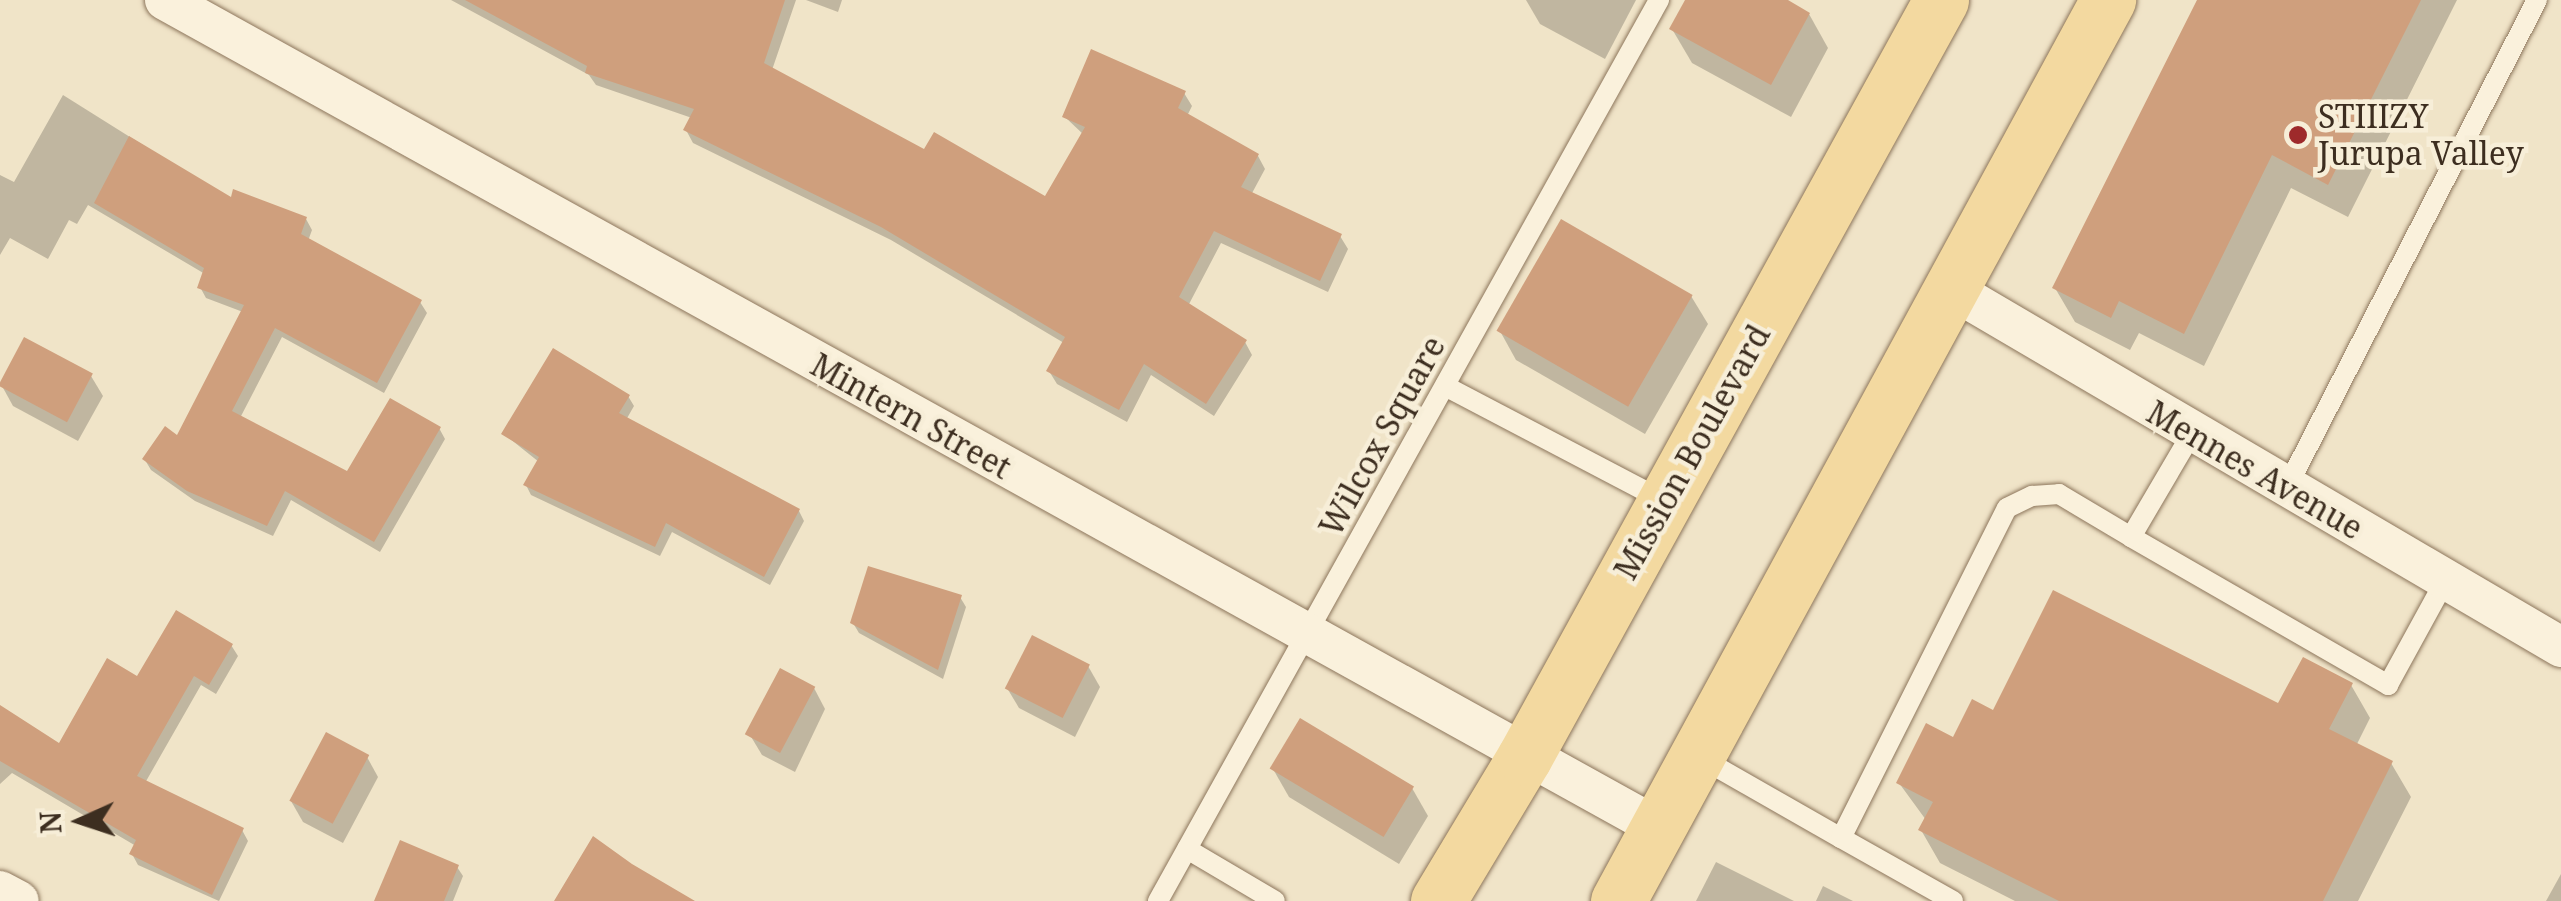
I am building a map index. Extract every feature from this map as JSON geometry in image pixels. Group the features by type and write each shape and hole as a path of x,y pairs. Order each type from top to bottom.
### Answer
{"main road":[{"path":"1618,901 2108,0"},
{"name":"Mission Boulevard","path":"1438,901 1524,758 1938,1"}],"street":[{"name":"Mintern Street","path":"165,0 1524,758 1659,828"},
{"name":"Mennes Avenue","path":"1951,289 2561,647"},
{"path":"0,890 20,901"}],"lane":[{"name":"Wilcox Square","path":"1158,901 1660,0"},
{"path":"2286,488 2537,0"},
{"path":"1445,386 1665,501"},
{"path":"2131,536 2192,433"},
{"path":"1841,838 2007,508 2032,496 2059,494 2388,685 2445,580"},
{"path":"1698,756 1953,901"},
{"path":"1187,849 1275,901"}],"building":[{"path":"465,0 785,0 764,63 924,149 934,132 1045,196 1085,127 1062,117 1091,49 1186,91 1178,108 1259,154 1241,187 1342,234 1320,281 1214,231 1179,297 1247,340 1206,404 1144,364 1119,410 1046,371 1065,337 881,227 683,130 694,109 585,73 587,66"},
{"path":"1685,0 1788,0 1810,13 1771,85 1669,29"},
{"path":"2197,0 2421,0 2328,185 2272,155 2184,334 2119,301 2111,318 2052,288"},
{"path":"129,136 231,197 233,189 307,217 301,234 422,300 377,383 275,328 232,411 347,471 390,398 441,427 374,542 285,491 267,526 187,491 142,459 165,426 177,435 244,305 197,288 204,268 94,203"},
{"path":"1561,219 1693,295 1628,407 1496,331"},
{"path":"24,337 93,374 67,422 0,387"},
{"path":"553,348 630,395 619,413 800,509 764,577 666,523 655,547 523,485 539,457 501,434"},
{"path":"868,566 962,595 938,670 850,623"},
{"path":"2053,590 2278,703 2303,657 2353,683 2329,729 2393,761 2323,901 2059,901 1918,830 1933,802 1896,783 1926,723 1953,737 1972,699 1993,710"},
{"path":"176,610 233,644 209,685 194,676 137,776 244,828 212,895 129,854 136,840 0,761 0,705 59,743 107,658 137,676"},
{"path":"1032,635 1090,665 1063,718 1005,688"},
{"path":"780,668 815,687 780,753 745,734"},
{"path":"1300,718 1414,787 1384,837 1270,769"},
{"path":"326,732 369,755 333,824 289,801"},
{"path":"593,836 632,864 695,901 554,901"},
{"path":"400,840 459,865 444,901 374,901"}],"place":[{"name":"STIIIZY Jurupa Valley","path":"2298,135"}]}
